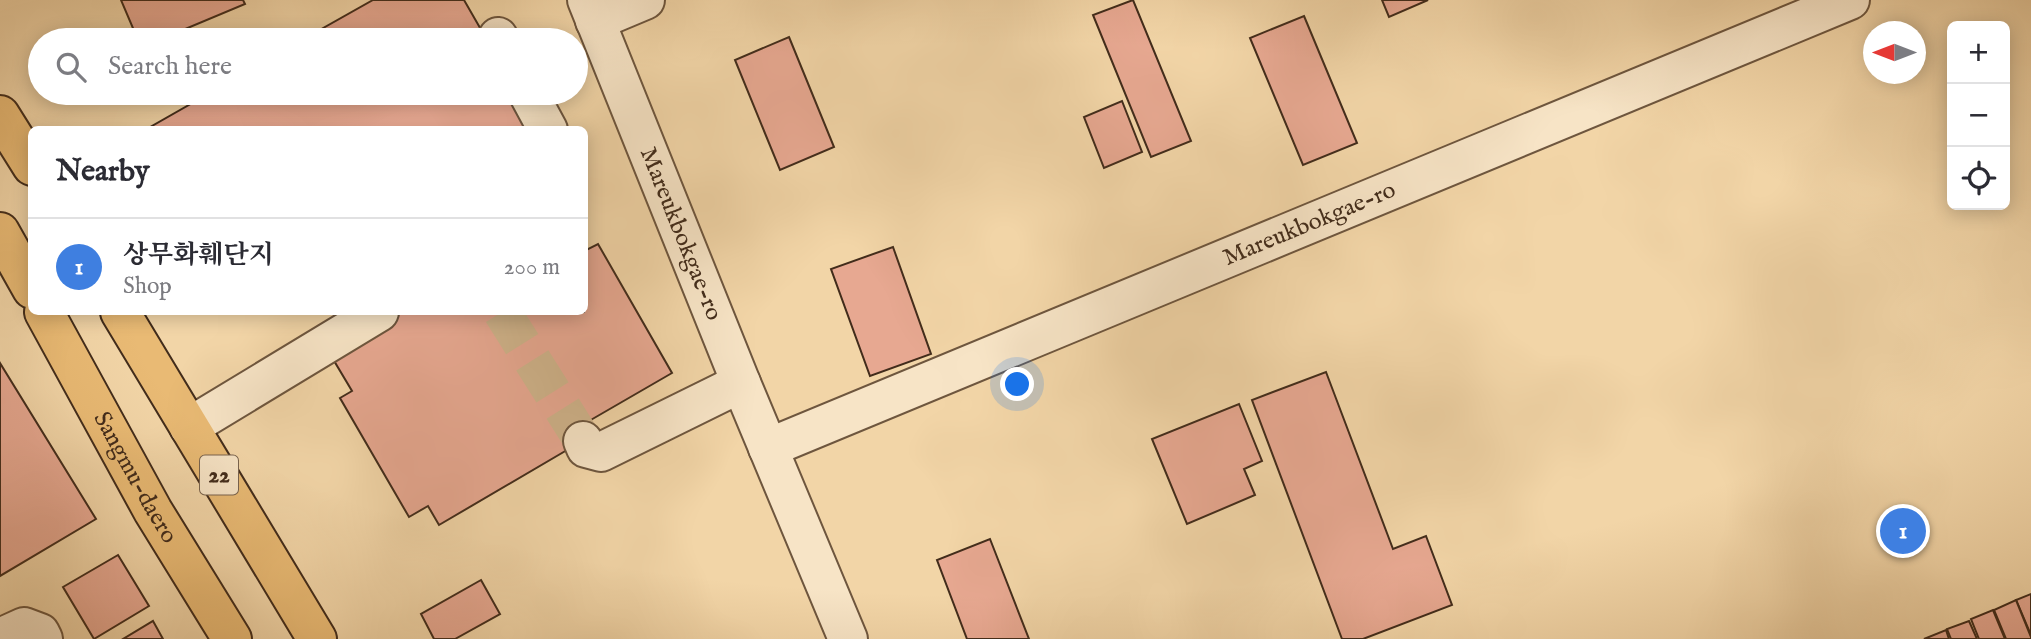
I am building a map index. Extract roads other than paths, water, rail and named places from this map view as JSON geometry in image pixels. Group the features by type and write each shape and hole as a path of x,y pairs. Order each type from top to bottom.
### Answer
{"main road":[{"path":"0,115 28,160"},
{"path":"0,232 28,282"},
{"name":"Sangmu-daero","path":"46,315 153,511 232,639"},
{"name":"22","path":"122,315 317,639"}],"street":[{"name":"Mareukbokgae-ro","path":"645,0 591,10 741,383 848,639"},
{"name":"Mareukbokgae-ro","path":"768,447 1850,0"},
{"path":"534,105 546,126"},
{"path":"189,427 374,315"},
{"path":"583,441 586,447 601,452 741,383"},
{"path":"0,638 24,627 40,633 43,639"}],"tunnel":[{"path":"504,315 583,441"}],"place":[{"name":"상무화훼단지","path":"1903,531"}]}
